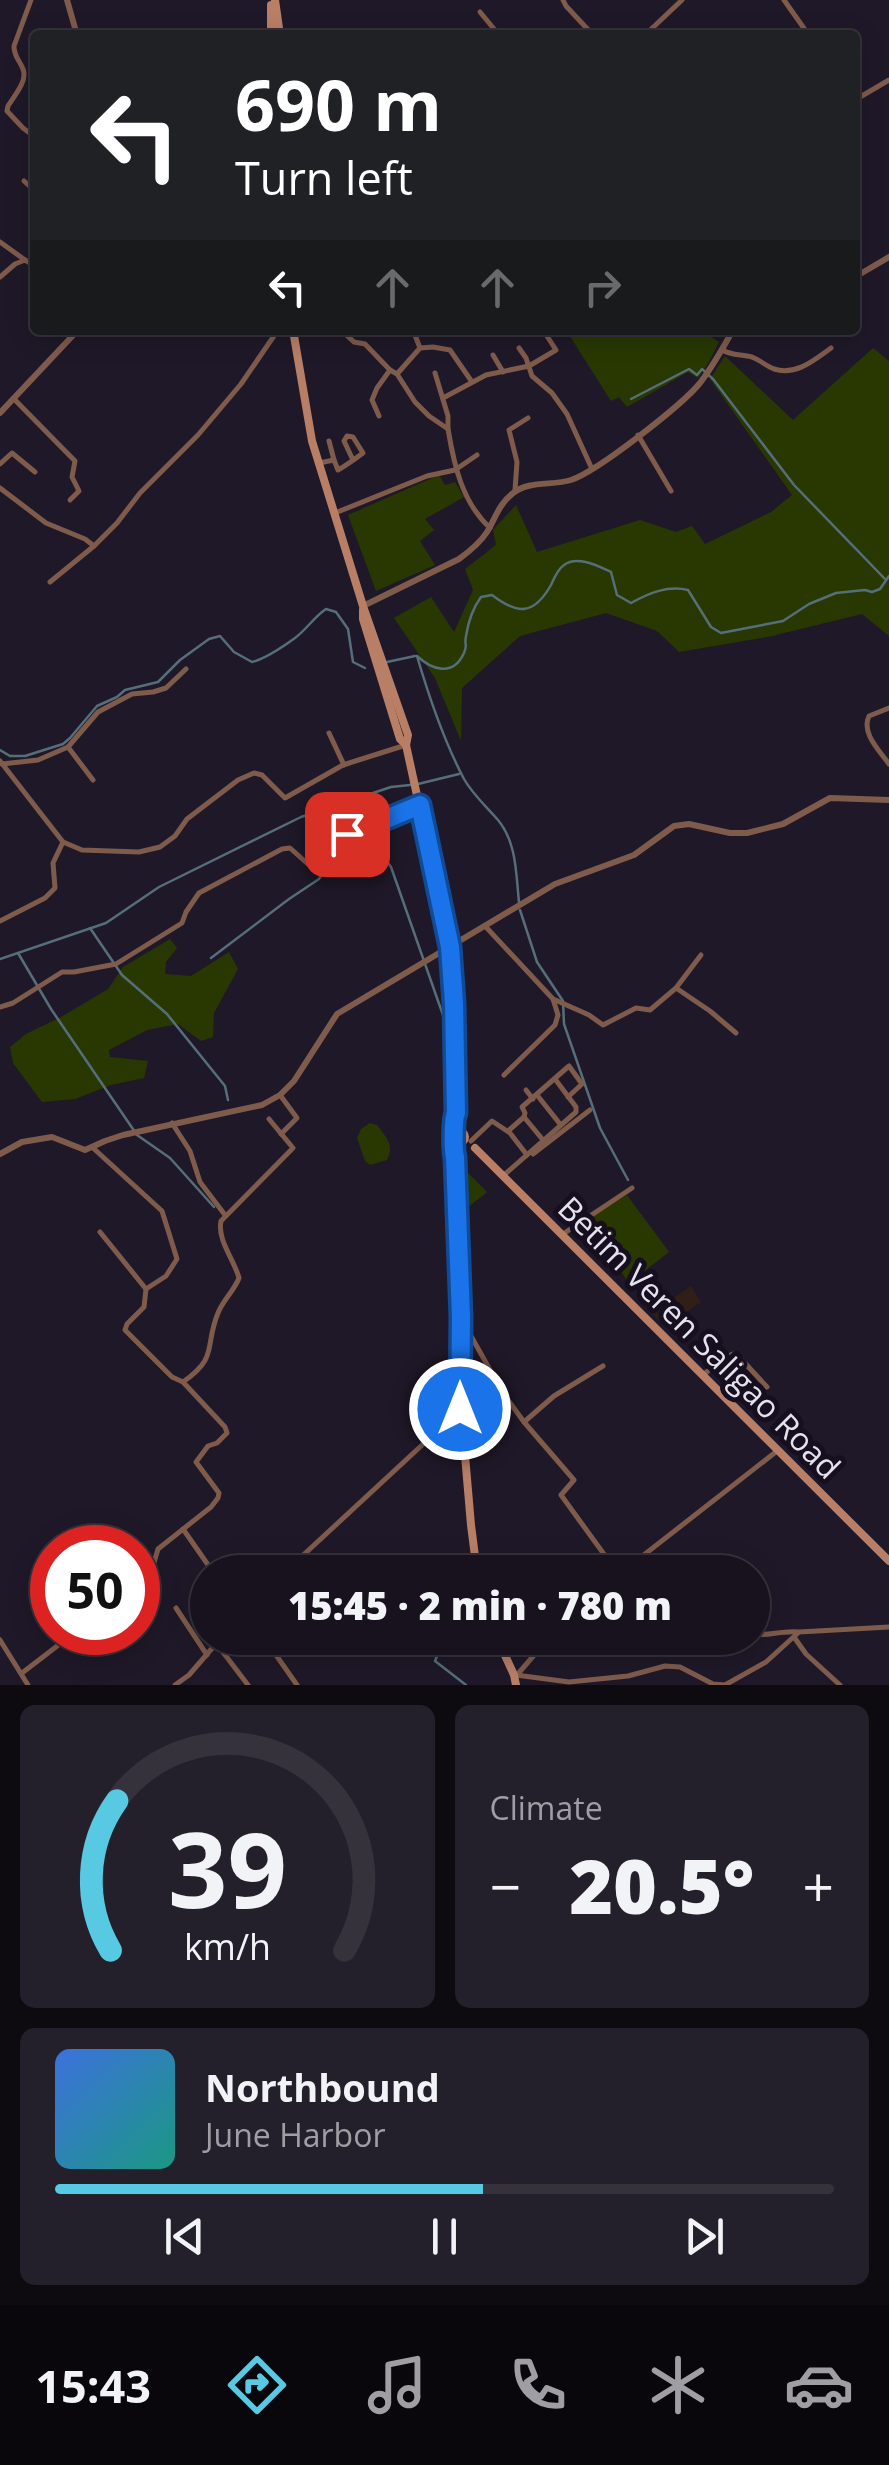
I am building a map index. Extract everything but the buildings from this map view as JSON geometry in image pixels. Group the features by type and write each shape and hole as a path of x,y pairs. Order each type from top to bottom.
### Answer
{"main road":[{"path":"271,30 273,0"},
{"path":"273,0 279,30"},
{"path":"293,335 312,440 383,674 408,735 406,745 450,947 456,1113 453,1119 463,1139 455,1157 460,1409 474,1555"},
{"name":"Betim Veren Saligao Road","path":"463,1139 505,1176 889,1562"},
{"path":"505,1655 516,1678"}],"street":[{"path":"30,133 8,111 8,106 25,77 14,46 31,0"},
{"path":"67,0 76,30"},
{"path":"564,0 588,30"},
{"path":"650,30 682,0"},
{"path":"784,0 805,30"},
{"path":"480,12 494,30"},
{"path":"860,97 889,80"},
{"path":"24,181 30,186"},
{"path":"0,242 30,263"},
{"path":"860,273 889,258"},
{"path":"0,278 25,260"},
{"path":"0,412 73,335"},
{"path":"50,582 117,523 220,410 275,335"},
{"path":"346,335 365,344 415,402 448,429"},
{"path":"416,335 420,348"},
{"path":"443,398 486,375 528,366 556,350 546,335"},
{"path":"363,606 459,559 481,540 514,490 572,480 592,469 686,398 730,335"},
{"path":"380,416 372,400 377,388 420,348 450,350 472,382"},
{"path":"519,348 532,376 552,392 567,414 592,469"},
{"path":"721,351 750,356 776,370 793,371 831,348"},
{"path":"493,354 503,372"},
{"path":"435,373 448,416 455,470 478,517 490,528"},
{"path":"14,399 75,461 72,478 79,491 70,500"},
{"path":"514,490 518,462 509,430 528,418"},
{"path":"638,435 671,491"},
{"path":"329,442 343,479"},
{"path":"0,464 12,454 35,472"},
{"path":"335,513 427,476 455,470 477,455"},
{"path":"319,463 334,460"},
{"path":"338,470 353,460"},
{"path":"0,488 46,523 85,538 94,546"},
{"path":"1,763 38,760 68,747 98,712 132,694 166,688 186,669"},
{"path":"889,708 869,716 866,724 867,732 889,764"},
{"path":"328,733 344,764"},
{"path":"1,763 63,842 82,850 139,852 160,847 176,836 188,819 238,780 254,773 262,774 285,798 344,764 406,745"},
{"path":"68,747 93,780"},
{"path":"0,1154 22,1142 52,1137 86,1150 105,1140 172,1123 262,1106 294,1081 337,1014 555,884 634,855 674,826 689,824 730,834 747,833 783,824 830,798 889,800"},
{"path":"0,1007 62,972 116,964 182,923 199,892 282,849 290,848 316,866 327,862 347,834 363,823 384,820 420,805"},
{"path":"0,921 45,898 56,888 53,864 63,842"},
{"path":"485,926 553,999 603,1025 636,1008 650,1010 676,988 701,955"},
{"path":"676,988 736,1033"},
{"path":"504,1075 556,1026 558,1016 553,999"},
{"path":"543,1140 524,1117 522,1107 569,1066 581,1086 568,1097"},
{"path":"505,1176 576,1110 555,1079"},
{"path":"526,1090 561,1125"},
{"path":"280,1095 298,1118 281,1134"},
{"path":"505,1176 590,1110"},
{"path":"508,1131 524,1117"},
{"path":"183,1382 208,1358 218,1312 239,1278 219,1232 221,1221 293,1148 270,1119"},
{"path":"463,1139 490,1121 508,1131 527,1154"},
{"path":"172,1123 190,1151 200,1182 226,1216"},
{"path":"92,1147 162,1211 177,1259 166,1276 146,1289"},
{"path":"563,1234 632,1188"},
{"path":"100,1232 146,1289 144,1307 126,1324 125,1330 183,1382 225,1426 227,1434 208,1446 196,1462 218,1498 160,1548"},
{"path":"461,1317 503,1393 574,1480 561,1494 605,1555"},
{"path":"703,1375 733,1354 767,1387"},
{"path":"524,1422 554,1396 603,1366"},
{"path":"304,1555 460,1409"},
{"path":"637,1555 778,1450"},
{"path":"183,1528 201,1555"},
{"path":"176,1608 190,1629"},
{"path":"770,1633 889,1627"},
{"path":"516,1678 569,1682 628,1676 666,1666 725,1685 766,1662 796,1634"},
{"path":"796,1634 806,1654 840,1685"},
{"path":"0,1640 28,1685"},
{"path":"22,1673 45,1655"},
{"path":"175,1685 207,1655"},
{"path":"229,1655 248,1685"},
{"path":"276,1655 298,1685"},
{"path":"516,1678 535,1655"}],"shaded area":[{"path":"691,1286 701,1302 665,1327 652,1313"}],"green space":[{"path":"569,335 708,335 719,342 698,378 688,372 627,407 619,397 611,401"},
{"path":"873,348 889,361 889,636 862,614 772,636 679,652 657,631 606,613 520,636 462,688 461,741 435,678 394,618 431,597 454,632 473,590 465,569 496,545 493,530 516,505 537,552 640,520 676,532 692,526 705,544 771,512 792,495 710,379 725,356 793,420"},
{"path":"439,475 445,485 455,482 464,497 425,519 434,530 420,541 435,565 376,591 348,515"},
{"path":"170,939 177,948 166,962 165,974 191,976 229,952 238,969 214,1013 213,1037 201,1041 178,1024 147,1030 109,1050 110,1057 148,1061 144,1078 75,1099 42,1102 13,1063 10,1047 26,1034 108,989 123,967"},
{"path":"370,1123 383,1133 390,1150 387,1160 370,1165 357,1138"},
{"path":"460,1165 487,1192 461,1213"},
{"path":"627,1195 669,1252 629,1283 595,1234 598,1229 591,1217"}],"waterway":[{"path":"631,399 689,369 697,375 702,369 794,485 885,579"},
{"path":"417,656 436,668 454,666 466,648 470,621 481,597 492,595 518,609 532,607 569,562 588,562 611,572 617,595 631,603 659,591 688,590 711,627 721,633 783,621 836,593 872,592 880,589 889,576"},
{"path":"0,750 10,756 25,756 63,744 97,706 125,690 158,682 209,639 220,636 234,652 252,662 262,658 295,638 326,609 336,612 348,629 353,662 365,668"},
{"path":"387,662 415,656"},
{"path":"417,656 437,719 464,779 509,839 519,902"},
{"path":"418,784 459,774"},
{"path":"0,959 106,923 159,887 301,817 391,787 410,785"},
{"path":"211,958 319,879 326,867 323,857 354,815 359,798"},
{"path":"354,816 391,867 444,1018"},
{"path":"520,910 537,962 563,1001 564,1024 600,1128 628,1180"},
{"path":"90,928 122,975 167,1014 225,1086 228,1100"},
{"path":"18,953 51,1009 137,1135 170,1158 214,1207"},
{"path":"437,1655 435,1661 466,1685"}],"route":[{"path":"347,834 363,823 384,820 420,805 450,947 460,1409"}]}
